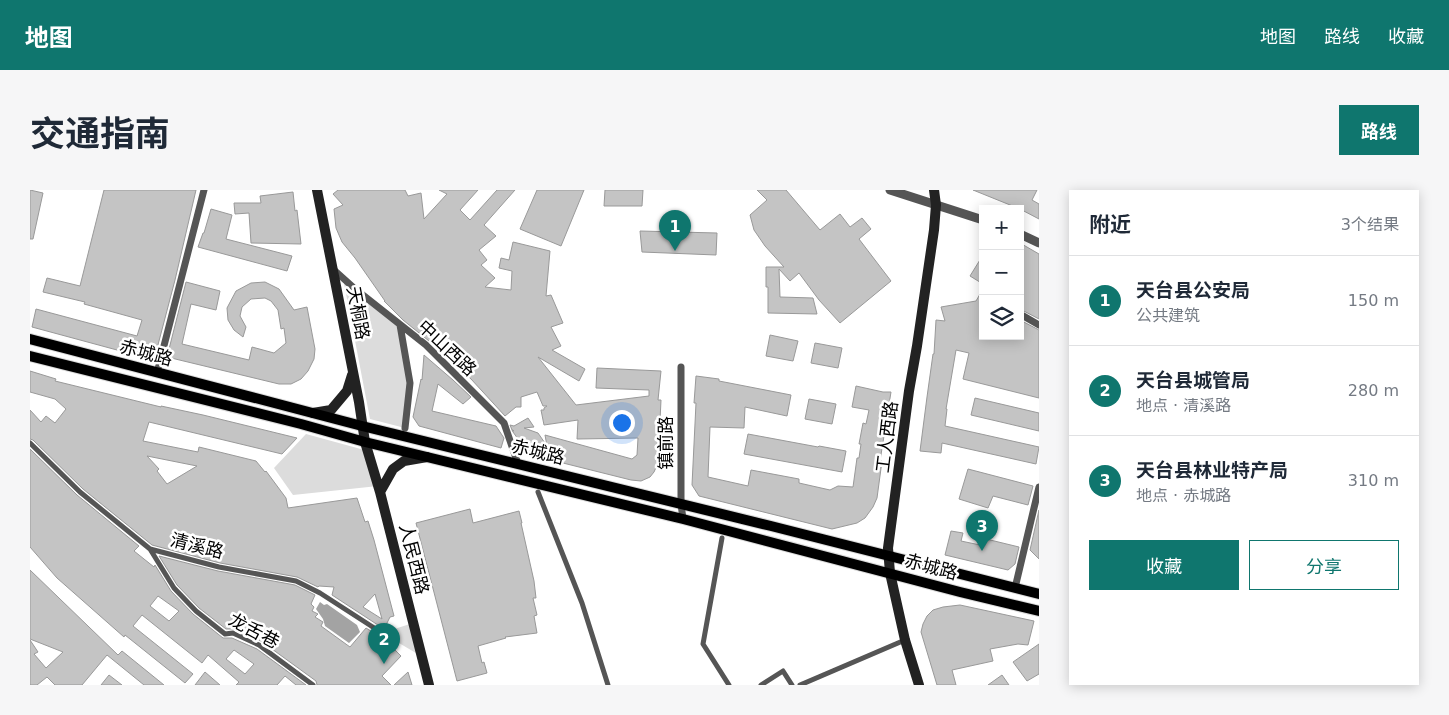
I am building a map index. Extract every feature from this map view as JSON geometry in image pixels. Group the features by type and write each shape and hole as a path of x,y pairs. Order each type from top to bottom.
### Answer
{"main road":[{"name":"天桐路","path":"317,190 365,442"},
{"name":"工人西路","path":"919,685 905,640 888,556 909,391 934,230 936,205 934,190"},
{"name":"赤城路","path":"30,339 362,426 1039,594"},
{"name":"赤城路","path":"30,356 365,442 682,519 1039,611"},
{"path":"313,412 331,410 347,392 352,372"},
{"name":"人民西路","path":"365,442 380,492 429,685"},
{"path":"380,492 393,469 404,460 428,457"}],"street":[{"path":"157,373 204,190"},
{"path":"890,190 979,219"},
{"path":"1024,236 1039,243"},
{"name":"中山西路","path":"333,269 426,346 504,423 518,464"},
{"path":"1024,316 1039,325"},
{"path":"400,325 410,383 405,428"},
{"name":"镇前路","path":"681,368 682,519"},
{"name":"清溪路","path":"30,443 80,492 150,549 219,567 296,581 320,593 382,633"},
{"path":"1015,588 1039,488"},
{"path":"538,492 582,603 608,685"},
{"path":"722,538 703,644 729,685"},
{"name":"龙舌巷","path":"150,549 174,588 224,634 233,633 259,645 313,685"},
{"path":"800,685 905,640"},
{"path":"761,685 783,671 792,685"}],"shaded area":[{"path":"343,278 400,325 410,383 405,428 370,419"},
{"path":"306,434 368,451 378,486 293,495 274,468"},
{"path":"320,602 324,605 327,604 357,625 360,632 349,643 325,626 323,619 316,609"},
{"path":"413,623 421,656 382,633"}],"building":[{"path":"30,190 43,193 33,239 30,239"},
{"path":"104,190 196,190 154,360 32,327 36,309 137,336 142,320 84,304 85,302 43,292 47,278 80,286"},
{"path":"338,190 405,190 408,196 421,193 424,219 447,194 439,190 478,190 460,210 470,220 497,190 515,190 484,225 496,236 479,250 487,260 481,265 495,278 485,287 511,290 512,271 499,268 501,258 509,260 513,242 550,251 546,296 551,295 563,323 551,327 561,346 552,350 585,369 579,381 538,357 576,405 649,396 649,390 596,388 597,368 661,371 658,400 661,400 658,463 650,477 641,481 631,480 539,457 525,449 510,425 514,426 528,418 534,427 524,428 538,433 547,446 545,435 632,459 637,455 638,438 577,439 578,420 544,425 541,410 544,410 547,406 543,406 537,392 521,397 521,407 516,407 505,416 471,379 384,301 342,242 336,228 334,209 343,205 333,194"},
{"path":"537,190 584,190 561,246 520,229"},
{"path":"605,190 643,190 642,206 604,206"},
{"path":"757,190 786,190 820,230 840,214 850,227 862,218 871,229 859,239 891,281 840,323 819,300 799,273 790,281 779,269 780,297 813,298 817,314 768,313 766,267 784,267 765,246 754,230 750,215 767,200"},
{"path":"973,190 1037,190 1032,200 1039,204 1039,219 1024,211 1024,205 1010,205"},
{"path":"293,192 301,244 251,243 249,213 235,214 234,203 261,203 260,196"},
{"path":"211,209 232,215 226,239 292,256 287,271 198,247"},
{"path":"640,231 717,233 716,255 642,252"},
{"path":"1024,245 1039,254 1039,319 1024,311"},
{"path":"979,261 979,282 970,276"},
{"path":"186,282 220,291 216,310 191,304 182,344 249,360 252,347 274,353 286,343 284,328 281,329 278,310 271,301 265,298 251,299 242,307 240,316 246,327 243,337 234,330 228,320 227,308 236,291 251,283 265,282 279,289 294,310 307,307 315,349 314,359 308,371 301,379 291,384 279,384 167,357"},
{"path":"979,296 979,340 1024,340 1024,322 1039,330 1039,398 963,379 969,353 956,350 945,426 1039,447 1036,464 942,443 941,453 920,451 934,354 936,320 945,321 941,307 976,301"},
{"path":"770,335 798,341 793,361 766,356"},
{"path":"815,343 842,348 838,368 811,363"},
{"path":"424,355 471,397 463,404 438,384 432,411 496,426 504,438 501,448 419,426 413,417 422,380"},
{"path":"30,371 56,379 55,381 297,438 282,454 149,422 143,441 198,452 199,447 256,461 286,498 288,508 357,498 365,522 368,521 374,540 394,616 390,617 384,629 332,595 334,587 318,587 297,577 220,563 152,545 83,489 30,439 30,410 41,422 46,416 55,423 66,409 55,399 30,392","holes":["147,456 197,466 167,484 157,471 159,469","375,594 382,619 363,607"]},
{"path":"696,376 719,379 719,381 791,395 787,416 745,407 744,428 710,427 708,477 748,486 751,470 799,479 799,483 830,490 838,486 853,487 863,423 866,424 869,410 852,407 856,386 891,392 880,461 882,461 877,498 865,518 857,523 832,529 699,496 692,485"},
{"path":"975,398 1039,413 1039,431 971,415"},
{"path":"809,399 836,404 832,424 805,419"},
{"path":"748,434 846,451 842,472 744,454"},
{"path":"30,449 77,495 139,546 134,551 154,567 155,565 171,591 193,614 223,638 232,638 257,649 306,685 296,685 285,676 277,685 236,685 239,682 208,655 202,663 142,615 133,626 193,674 185,683 125,635 124,637 57,578 30,547","holes":["158,596 179,611 169,621 150,606","234,650 254,664 245,674 226,659"]},
{"path":"968,469 1033,486 1028,505 993,496 988,508 959,499"},
{"path":"470,509 473,523 519,511 534,581 536,598 533,598 537,615 534,616 537,633 505,637 478,646 482,663 484,662 487,673 457,681 416,523"},
{"path":"1039,510 1039,559 1030,550"},
{"path":"951,531 963,533 961,541 980,545 982,538 1019,547 1015,564 1008,570 945,555"},
{"path":"159,556 218,571 295,585 315,595 311,604 314,607 312,611 318,614 315,617 323,622 321,626 350,647 366,628 385,640 401,656 382,676 391,685 317,685 316,681 261,641 235,629 226,629 199,608 177,585"},
{"path":"30,570 118,655 122,651 164,685 144,685 107,655 82,685 55,685 47,677 37,685 30,685 30,640 38,652 34,654 46,668 63,652 30,639"},
{"path":"960,605 1034,621 1028,645 1018,644 990,649 993,661 952,670 956,685 937,685 921,632 923,624 933,610"},
{"path":"1039,644 1039,674 1027,681 1013,662"},
{"path":"205,672 220,685 195,685"},
{"path":"408,672 412,685 394,685"},
{"path":"109,675 122,685 101,685"},
{"path":"1002,675 1009,685 988,685"}],"place":[{"name":"天台县公安局","path":"675,251"},
{"name":"天台县林业特产局","path":"982,551"},
{"name":"天台县城管局","path":"384,664"}]}
